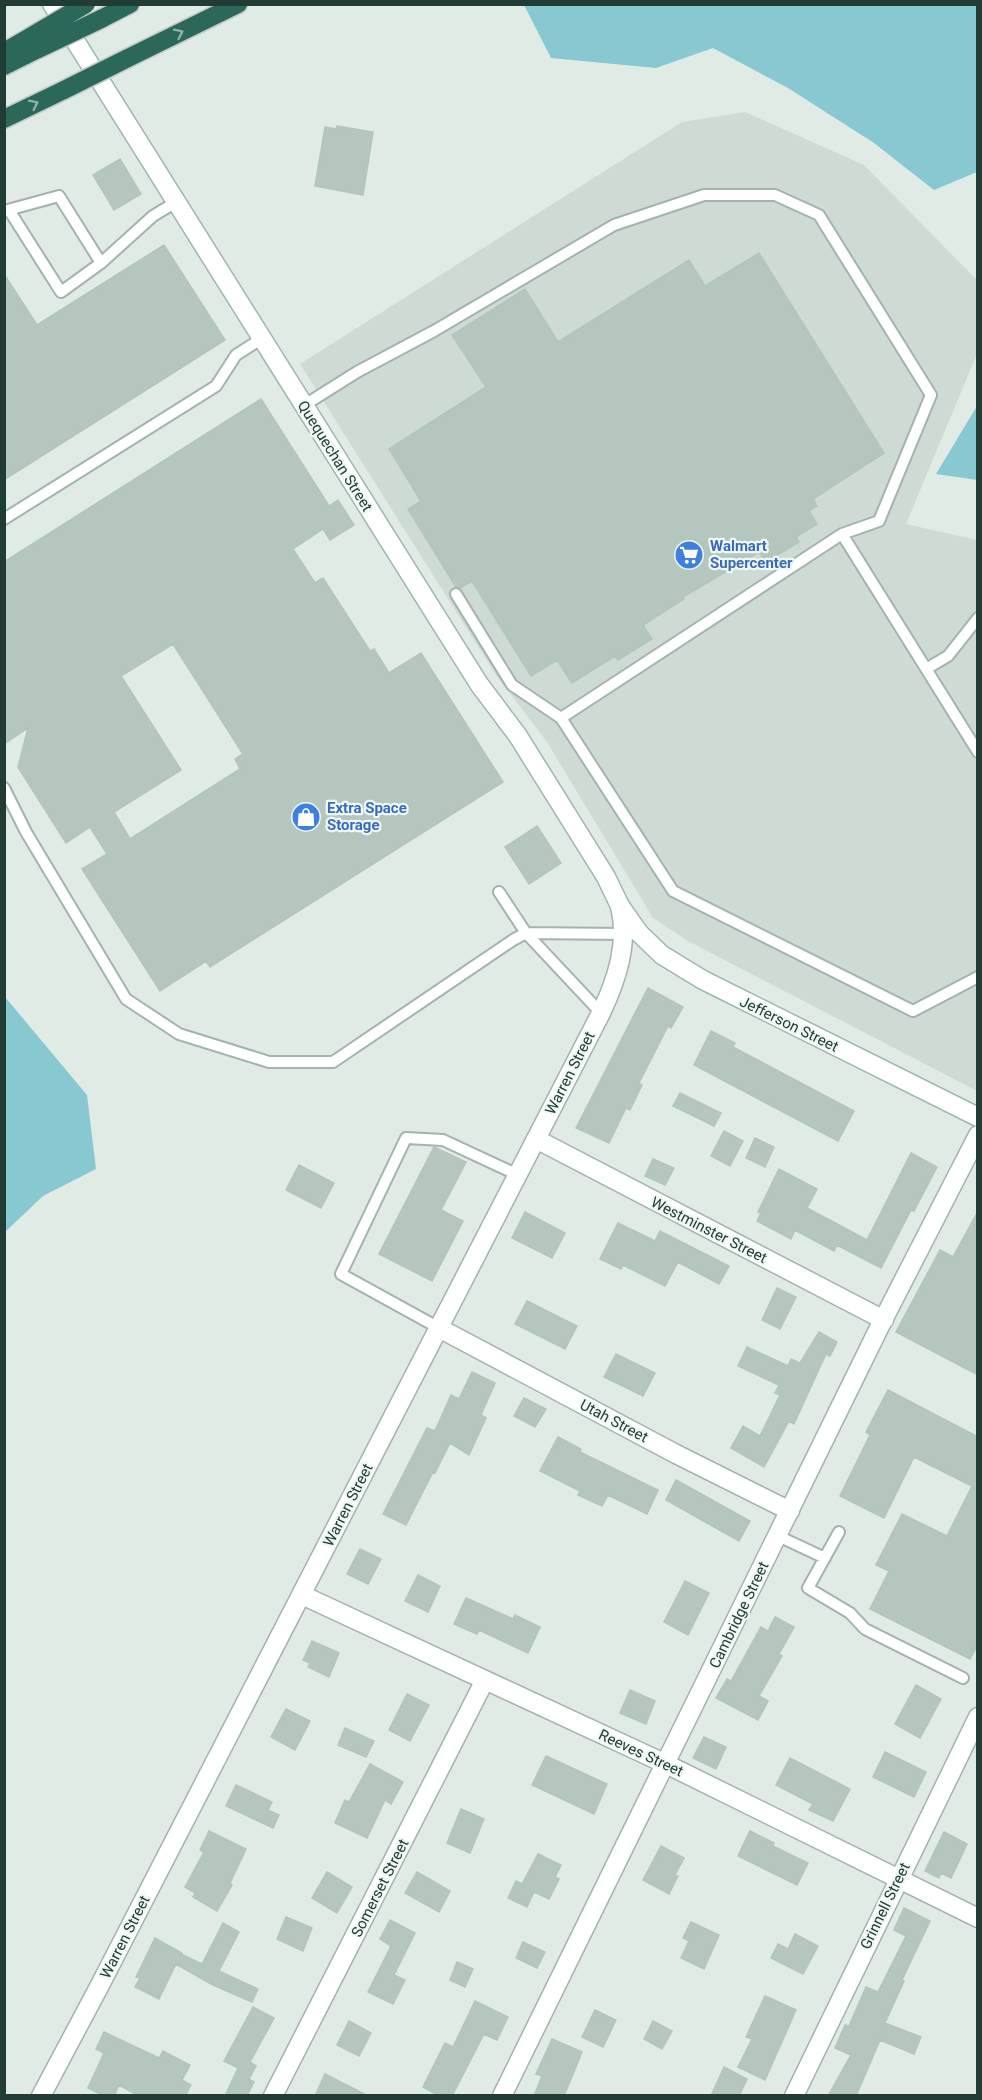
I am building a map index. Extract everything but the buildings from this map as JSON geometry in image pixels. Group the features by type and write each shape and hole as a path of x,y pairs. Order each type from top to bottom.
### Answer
{"highway":[{"path":"4,66 86,4"},
{"path":"4,52 101,19 130,4"},
{"path":"4,119 238,4"}],"street":[{"name":"Quequechan Street","path":"51,4 478,684 518,736 606,877 620,906"},
{"name":"Warren Street","path":"41,2096 601,1013 617,972 624,934 620,906"},
{"name":"Jefferson Street","path":"620,906 650,946 696,976 978,1117"},
{"name":"Cambridge Street","path":"502,2096 884,1320 978,1135"},
{"name":"Westminster Street","path":"536,1140 884,1320"},
{"name":"Utah Street","path":"439,1328 676,1454 790,1511"},
{"name":"Reeves Street","path":"302,1595 666,1764 978,1918"},
{"name":"Somerset Street","path":"273,2096 485,1680"},
{"name":"Grinnell Street","path":"794,2096 978,1717"}],"lane":[{"path":"303,406 357,372 434,331 614,225 704,195 775,195 819,215 931,395 879,521 842,534 561,718"},
{"path":"101,263 59,196 7,211 61,292 101,263 153,216 176,202"},
{"path":"4,519 216,386 236,355 261,339"},
{"path":"842,534 978,752"},
{"path":"456,594 512,686 561,718 673,891 913,1011 978,977"},
{"path":"926,669 948,656 978,618"},
{"path":"4,788 26,832 126,999 179,1034 269,1062 333,1062 526,933 624,934"},
{"path":"499,892 526,933 601,1013"},
{"path":"439,1328 341,1274 406,1138 443,1140 518,1174"},
{"path":"839,1532 808,1588 850,1613 865,1629 963,1678"},
{"path":"778,1536 825,1558"}],"shaded area":[{"path":"745,112 864,165 977,280 977,354 906,524 977,540 977,1091 688,941 653,918 547,742 496,675 300,364 682,122"}],"water":[{"path":"524,5 977,5 977,172 934,190 874,143 788,88 713,48 656,68 551,58"},
{"path":"977,406 977,480 936,474"},
{"path":"5,997 87,1095 96,1169 43,1196 5,1232"}],"place":[{"name":"Walmart Supercenter","path":"689,555"},
{"name":"Extra Space Storage","path":"306,817"}]}
